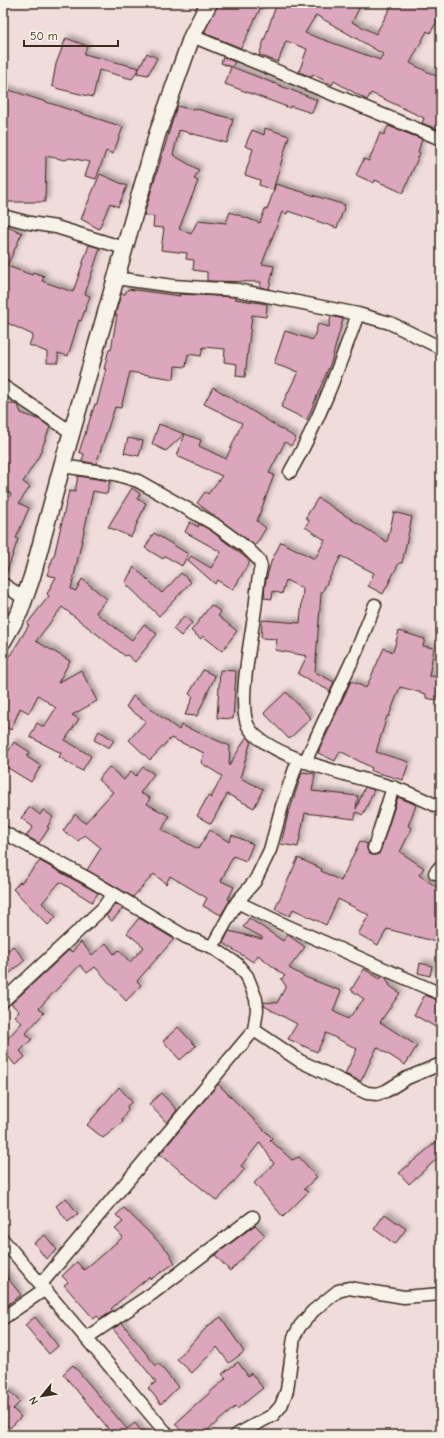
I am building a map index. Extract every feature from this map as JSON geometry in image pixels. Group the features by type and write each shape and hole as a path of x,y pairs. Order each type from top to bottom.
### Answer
{"street":[{"path":"3,641 25,599 71,432 157,135 192,36 209,3"},
{"path":"192,36 441,139"},
{"path":"3,216 56,227 124,248"},
{"path":"115,278 173,286 237,290 358,314 390,323 441,348"},
{"path":"290,472 307,442 331,390 358,314"},
{"path":"3,386 71,432"},
{"path":"62,466 108,473 138,481 214,524 247,548 259,560 261,567 248,648 244,702 248,726 253,733 301,761 393,787 441,808"},
{"path":"3,584 25,599"},
{"path":"212,947 238,902 255,881 270,850 282,806 301,761 357,650 374,605"},
{"path":"374,848 393,787"},
{"path":"3,832 87,878 112,895 186,937 212,947 237,964 252,987 258,1010 254,1030 43,1287 3,1318"},
{"path":"3,1001 103,908 112,895"},
{"path":"238,902 284,925 441,994"},
{"path":"254,1030 300,1061 367,1093 377,1094 386,1091 407,1078 441,1064"},
{"path":"86,1338 153,1293 252,1216"},
{"path":"3,1240 168,1435"},
{"path":"236,1435 273,1415 281,1406 287,1390 294,1338 300,1326 313,1311 338,1291 349,1288 404,1297 441,1294"}],"building":[{"path":"218,3 263,3 241,48 204,33"},
{"path":"277,3 362,3 352,22 376,34 393,3 441,3 441,12 438,20 430,33 427,31 410,63 440,78 437,84 441,86 441,118 437,129 422,123 424,118 371,93 367,100 334,81 332,85 313,74 312,77 299,72 307,49 286,41 278,62 259,55","holes":["316,15 383,54 380,60 305,33"]},
{"path":"66,38 87,46 84,54 139,68 132,79 99,70 93,97 59,89 52,86 56,64"},
{"path":"147,53 157,58 148,75 137,73"},
{"path":"223,57 235,62 232,67 317,100 312,113 290,106 290,108 225,84 231,67 221,63"},
{"path":"3,88 123,127 113,154 106,151 96,179 85,176 90,162 70,158 65,160 46,156 45,202 3,202"},
{"path":"177,106 192,110 193,108 233,119 227,143 179,130 173,155 199,170 194,179 198,181 179,229 191,234 198,220 226,223 230,212 260,223 265,209 267,210 276,184 345,205 337,228 288,211 287,214 282,212 262,264 274,266 269,289 260,287 261,282 207,281 207,272 193,270 194,260 186,259 187,253 161,250 164,228 153,227 154,217 144,215"},
{"path":"388,126 422,139 418,152 420,153 403,193 375,180 374,183 356,175 364,159 369,161 380,133 384,135"},
{"path":"265,128 289,136 273,190 259,185 260,180 245,175 253,149 245,146 252,130 264,135"},
{"path":"100,174 127,186 118,207 110,203 99,229 81,219"},
{"path":"3,224 22,233 7,266 32,275 33,272 44,276 42,281 73,292 89,245 100,248 85,294 90,296 81,321 79,320 68,356 58,353 58,363 47,363 47,352 29,345 33,335 3,321"},
{"path":"128,289 180,296 179,294 235,297 235,299 267,304 266,317 252,315 245,377 236,376 237,364 224,362 225,349 203,347 201,356 188,354 186,367 175,366 174,379 130,372 121,408 115,407 96,464 82,461 84,454 79,452 95,404 97,404 106,369 104,369 109,349 111,350 117,315 115,315 121,294 125,294"},
{"path":"331,316 343,319 331,362 307,420 281,407 298,372 274,364 285,331 313,340 318,324 329,327"},
{"path":"213,387 296,438 291,446 285,442 269,473 274,475 257,521 266,528 255,546 197,503 205,492 208,494 222,476 177,456 185,434 201,440 199,446 226,459 242,423 204,404"},
{"path":"6,403 18,405 21,413 40,420 50,427 39,456 23,482 30,487 19,503 29,508 16,538 18,539 5,577 3,577 3,512 11,494 3,489 3,407"},
{"path":"159,424 184,434 166,451 152,444"},
{"path":"128,438 143,441 139,456 124,453"},
{"path":"78,476 110,481 107,494 93,491 71,589 76,591 82,579 107,599 96,612 97,614 132,640 144,624 157,634 135,662 127,655 125,656 62,607 36,641 70,661 58,683 81,670 97,701 72,715 79,719 65,740 91,756 82,771 59,757 61,753 30,737 37,723 44,727 56,708 38,695 29,713 20,708 11,730 3,726 3,662 7,654 10,656 29,625 27,624 49,596 47,594 56,577 47,575 55,552 69,491 75,492"},
{"path":"132,488 140,494 137,499 146,503 131,537 108,527"},
{"path":"318,498 387,542 394,512 412,517 402,563 399,563 383,594 368,586 374,573 341,556 321,594 315,672 334,682 330,691 298,674 307,656 275,650 277,639 261,638 262,620 300,623 303,589 286,580 282,594 273,591 272,599 264,598 265,584 271,562 281,542 315,559 325,540 305,527 309,521 306,517"},
{"path":"190,522 198,527 199,524 210,530 250,561 233,590 217,580 215,584 188,560 191,556 211,568 221,552 185,532"},
{"path":"154,533 188,554 182,566 165,556 163,559 145,548"},
{"path":"134,567 162,593 181,573 191,582 159,616 125,583"},
{"path":"211,605 221,612 218,616 237,631 222,651 203,636 201,639 191,631"},
{"path":"184,616 192,623 181,636 173,629"},
{"path":"399,631 425,639 423,646 434,648 429,676 441,677 441,701 426,698 426,694 400,687 389,716 387,716 376,752 409,762 403,780 371,771 372,768 340,751 335,761 318,753 351,681 366,688 384,648 393,652"},
{"path":"203,670 215,676 197,716 185,715 193,697 189,694"},
{"path":"220,670 236,671 233,719 217,718"},
{"path":"286,692 311,718 289,739 264,713"},
{"path":"133,696 179,730 181,725 230,746 229,766 247,736 251,741 240,778 263,789 254,808 227,794 211,824 197,816 208,796 211,798 222,776 201,763 204,753 171,738 150,760 129,740 146,721 126,707"},
{"path":"99,731 114,740 109,748 94,740"},
{"path":"14,742 30,752 27,757 41,766 31,782 3,765 3,760"},
{"path":"109,767 124,780 131,771 136,776 143,767 154,774 140,793 150,798 147,804 169,816 162,830 198,849 210,830 229,842 232,835 253,844 246,861 233,856 221,881 234,887 228,899 230,900 221,915 203,906 207,898 170,876 166,884 154,874 133,897 87,870 101,848 85,835 78,841 63,831 75,814 85,823 113,792 98,780"},
{"path":"302,772 315,774 312,791 358,796 356,809 365,787 374,790 363,815 356,812 355,819 305,813 298,847 281,844 289,810"},
{"path":"398,797 416,805 408,826 412,828 400,852 424,868 419,875 441,890 441,909 436,924 441,943 387,929 378,945 358,934 369,915 338,899 326,925 293,909 290,916 275,909 298,858 322,869 321,871 341,881 360,841 367,844 369,853 372,855 379,854"},
{"path":"30,807 40,815 43,810 53,817 47,827 49,828 39,843 26,836 33,827 21,818"},
{"path":"40,861 98,893 92,902 60,882 42,903 56,917 48,925 13,889 20,882 21,883"},
{"path":"115,904 123,908 112,921 106,916"},
{"path":"139,918 174,939 137,981 141,985 126,1001 95,967 87,973 80,965 39,1008 44,1013 25,1034 32,1039 20,1051 25,1057 15,1065 3,1050 3,1043 22,1023 14,1016 19,1011 11,1004 69,950 72,952 81,942 92,955 106,943 114,954 119,950 130,962 144,947 127,933"},
{"path":"249,918 283,941 288,935 305,947 289,968 305,977 341,991 333,1011 348,1019 364,999 351,990 364,969 380,979 383,976 386,978 390,986 400,993 380,1022 417,1046 405,1065 377,1047 361,1081 345,1074 357,1049 326,1033 317,1052 288,1039 297,1024 264,1006 264,1002 277,1003 286,986 281,979 285,976 258,955 253,962 223,943 229,931 262,939 262,937 243,927"},
{"path":"13,946 25,960 3,979 3,955"},
{"path":"420,963 432,966 430,976 418,973"},
{"path":"425,995 441,1001 441,1030 414,1015"},
{"path":"178,1027 196,1046 180,1060 163,1041"},
{"path":"218,1084 272,1138 270,1140 292,1160 299,1157 317,1177 304,1189 308,1192 283,1217 254,1183 274,1164 260,1142 241,1166 245,1169 217,1201 160,1154"},
{"path":"119,1087 132,1102 127,1106 128,1110 122,1119 123,1122 103,1138 87,1125"},
{"path":"161,1093 177,1110 167,1123 149,1104"},
{"path":"441,1138 441,1155 409,1184 399,1173"},
{"path":"66,1198 78,1214 68,1222 56,1206"},
{"path":"124,1208 168,1251 175,1263 151,1279 149,1277 115,1305 111,1309 113,1311 100,1319 97,1316 94,1319 64,1285 68,1282 62,1276 77,1262 84,1270 123,1237 115,1229 123,1222 116,1215"},
{"path":"385,1214 406,1229 395,1244 374,1229"},
{"path":"255,1225 265,1235 230,1271 215,1255"},
{"path":"45,1235 57,1250 46,1259 34,1243"},
{"path":"3,1272 21,1295 3,1308"},
{"path":"35,1317 58,1346 49,1354 25,1325"},
{"path":"221,1317 244,1352 229,1363 217,1347 192,1373 177,1359 208,1326"},
{"path":"122,1323 156,1366 158,1363 178,1387 161,1404 148,1388 156,1382 113,1329"},
{"path":"238,1362 248,1376 251,1373 263,1388 237,1409 235,1407 202,1435 185,1435 175,1424 226,1378 222,1374"},
{"path":"73,1365 127,1429 135,1423 144,1435 100,1435 108,1428 63,1374"},
{"path":"8,1390 20,1402 13,1409 21,1417 10,1428 3,1422 3,1396"}]}
